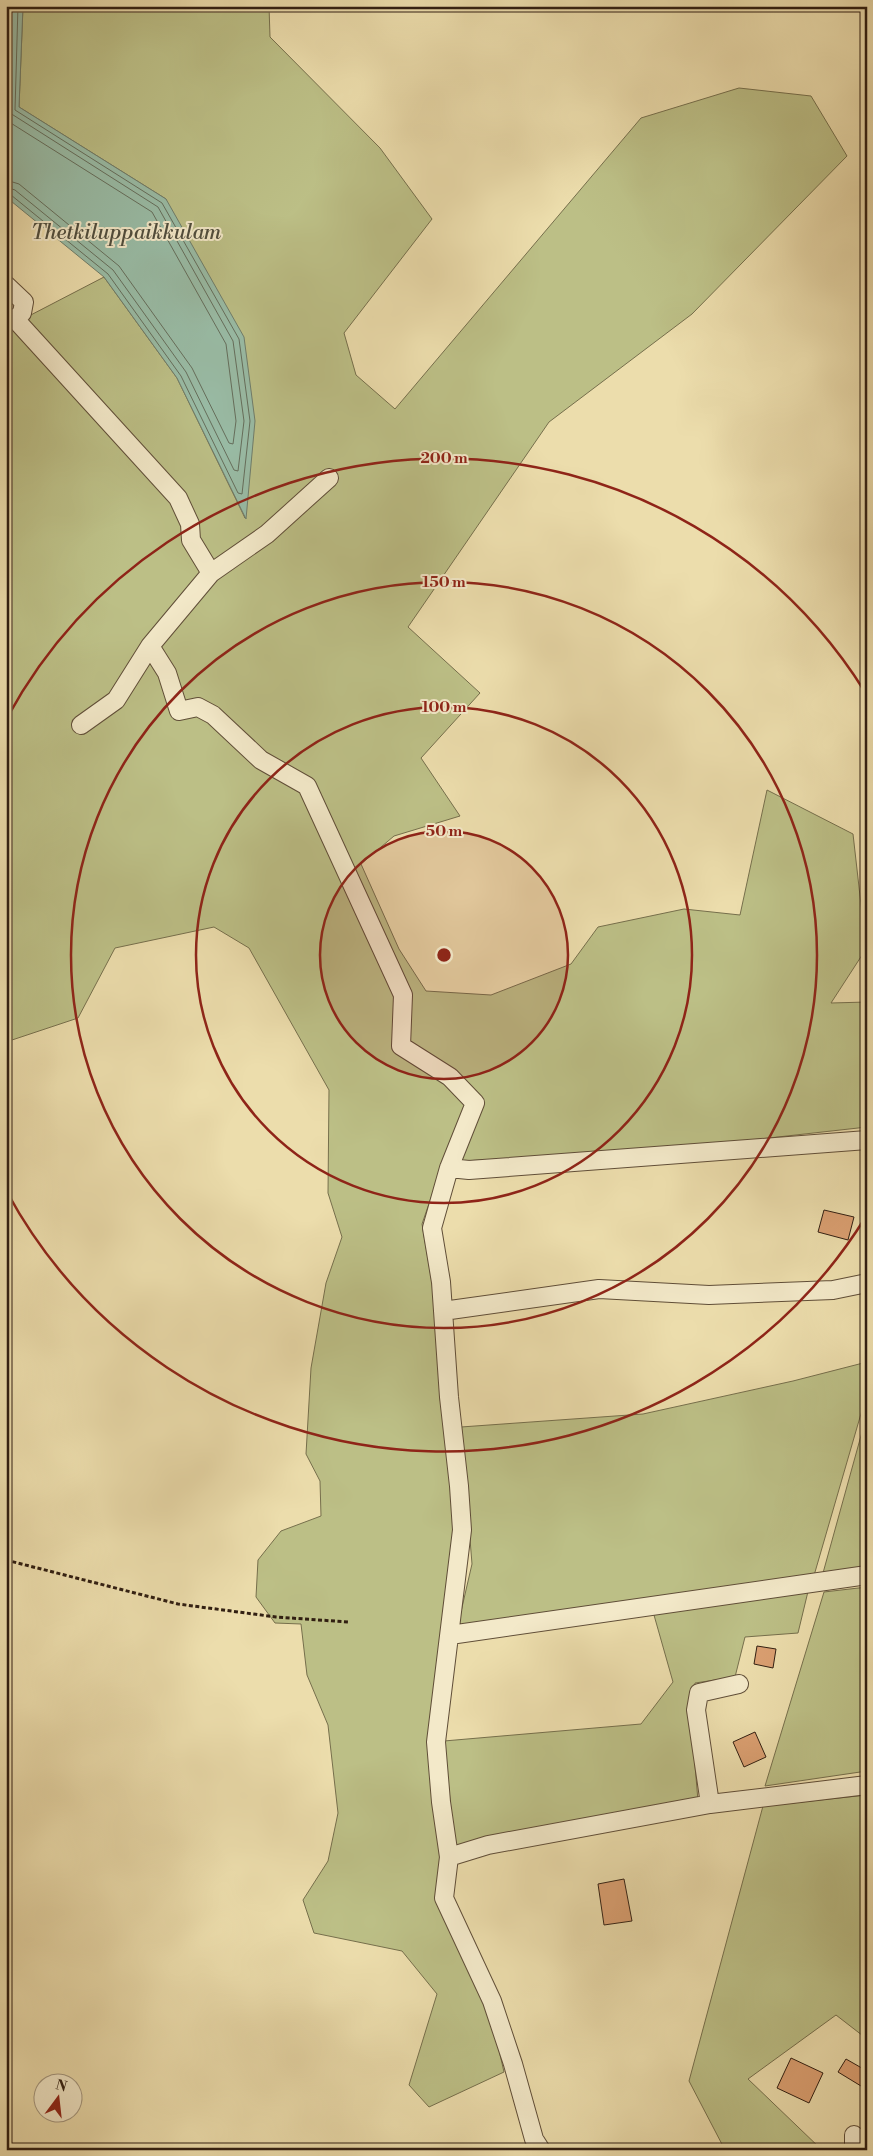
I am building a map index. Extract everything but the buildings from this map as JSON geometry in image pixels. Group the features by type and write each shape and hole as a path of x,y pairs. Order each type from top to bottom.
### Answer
{"street":[{"path":"6,285 24,302 22,313 15,319 178,498 190,524 190,540 211,573"},
{"path":"81,725 116,700 150,646 188,603 211,573 267,534 329,478"},
{"path":"150,646 166,673 179,711 198,707 213,715 261,760 307,786 403,995 401,1046 450,1078 475,1103 449,1168 432,1228 441,1282 462,1530 450,1635 444,1664 436,1742 441,1802 449,1857 444,1898 492,2001 513,2064 534,2139 541,2150"},
{"path":"449,1168 468,1170 867,1140"},
{"path":"443,1311 599,1289 709,1295 833,1290 867,1283"},
{"path":"450,1635 867,1575"},
{"path":"710,1804 696,1710 699,1693 739,1684"},
{"path":"449,1857 488,1845 710,1804 867,1785"}],"path":[{"path":"6,1560 178,1604 276,1617 348,1622"}],"green space":[{"path":"23,6 269,6 270,37 380,148 432,219 344,333 356,375 395,409 641,118 739,88 811,96 847,156 692,314 549,422 408,627 480,693 421,758 460,816 394,836 361,864 399,949 426,991 491,995 571,964 598,927 684,909 740,915 767,790 853,834 866,949 831,1003 867,1002 867,1127 644,1152 462,1161 442,1166 422,1224 436,1305 440,1398 453,1487 456,1528 429,1737 442,1853 438,1897 488,2002 504,2072 429,2107 409,2085 437,1994 402,1951 314,1933 303,1900 328,1861 338,1813 328,1725 307,1675 301,1624 275,1623 256,1597 258,1560 281,1531 321,1516 320,1481 306,1454 311,1368 326,1283 342,1237 328,1193 329,1090 249,948 214,927 115,948 78,1018 6,1042 6,334 25,318 104,277 177,378 245,518 166,199 19,107"},
{"path":"867,1362 867,1393 813,1579 811,1579 798,1633 745,1637 735,1677 695,1683 691,1717 698,1801 455,1849 444,1741 641,1724 673,1682 650,1601 457,1629 472,1564 461,1427 643,1414 793,1381"},
{"path":"867,1414 867,1568 823,1573"},
{"path":"867,1587 867,1771 765,1786 824,1592"},
{"path":"867,1795 867,2039 836,2015 748,2079 822,2150 725,2150 689,2081 763,1806"}],"water":[{"name":"Thetkiluppaikkulam","path":"6,6 23,6 19,107 166,199 244,337 255,421 246,519 177,378 104,277 6,197"}]}
